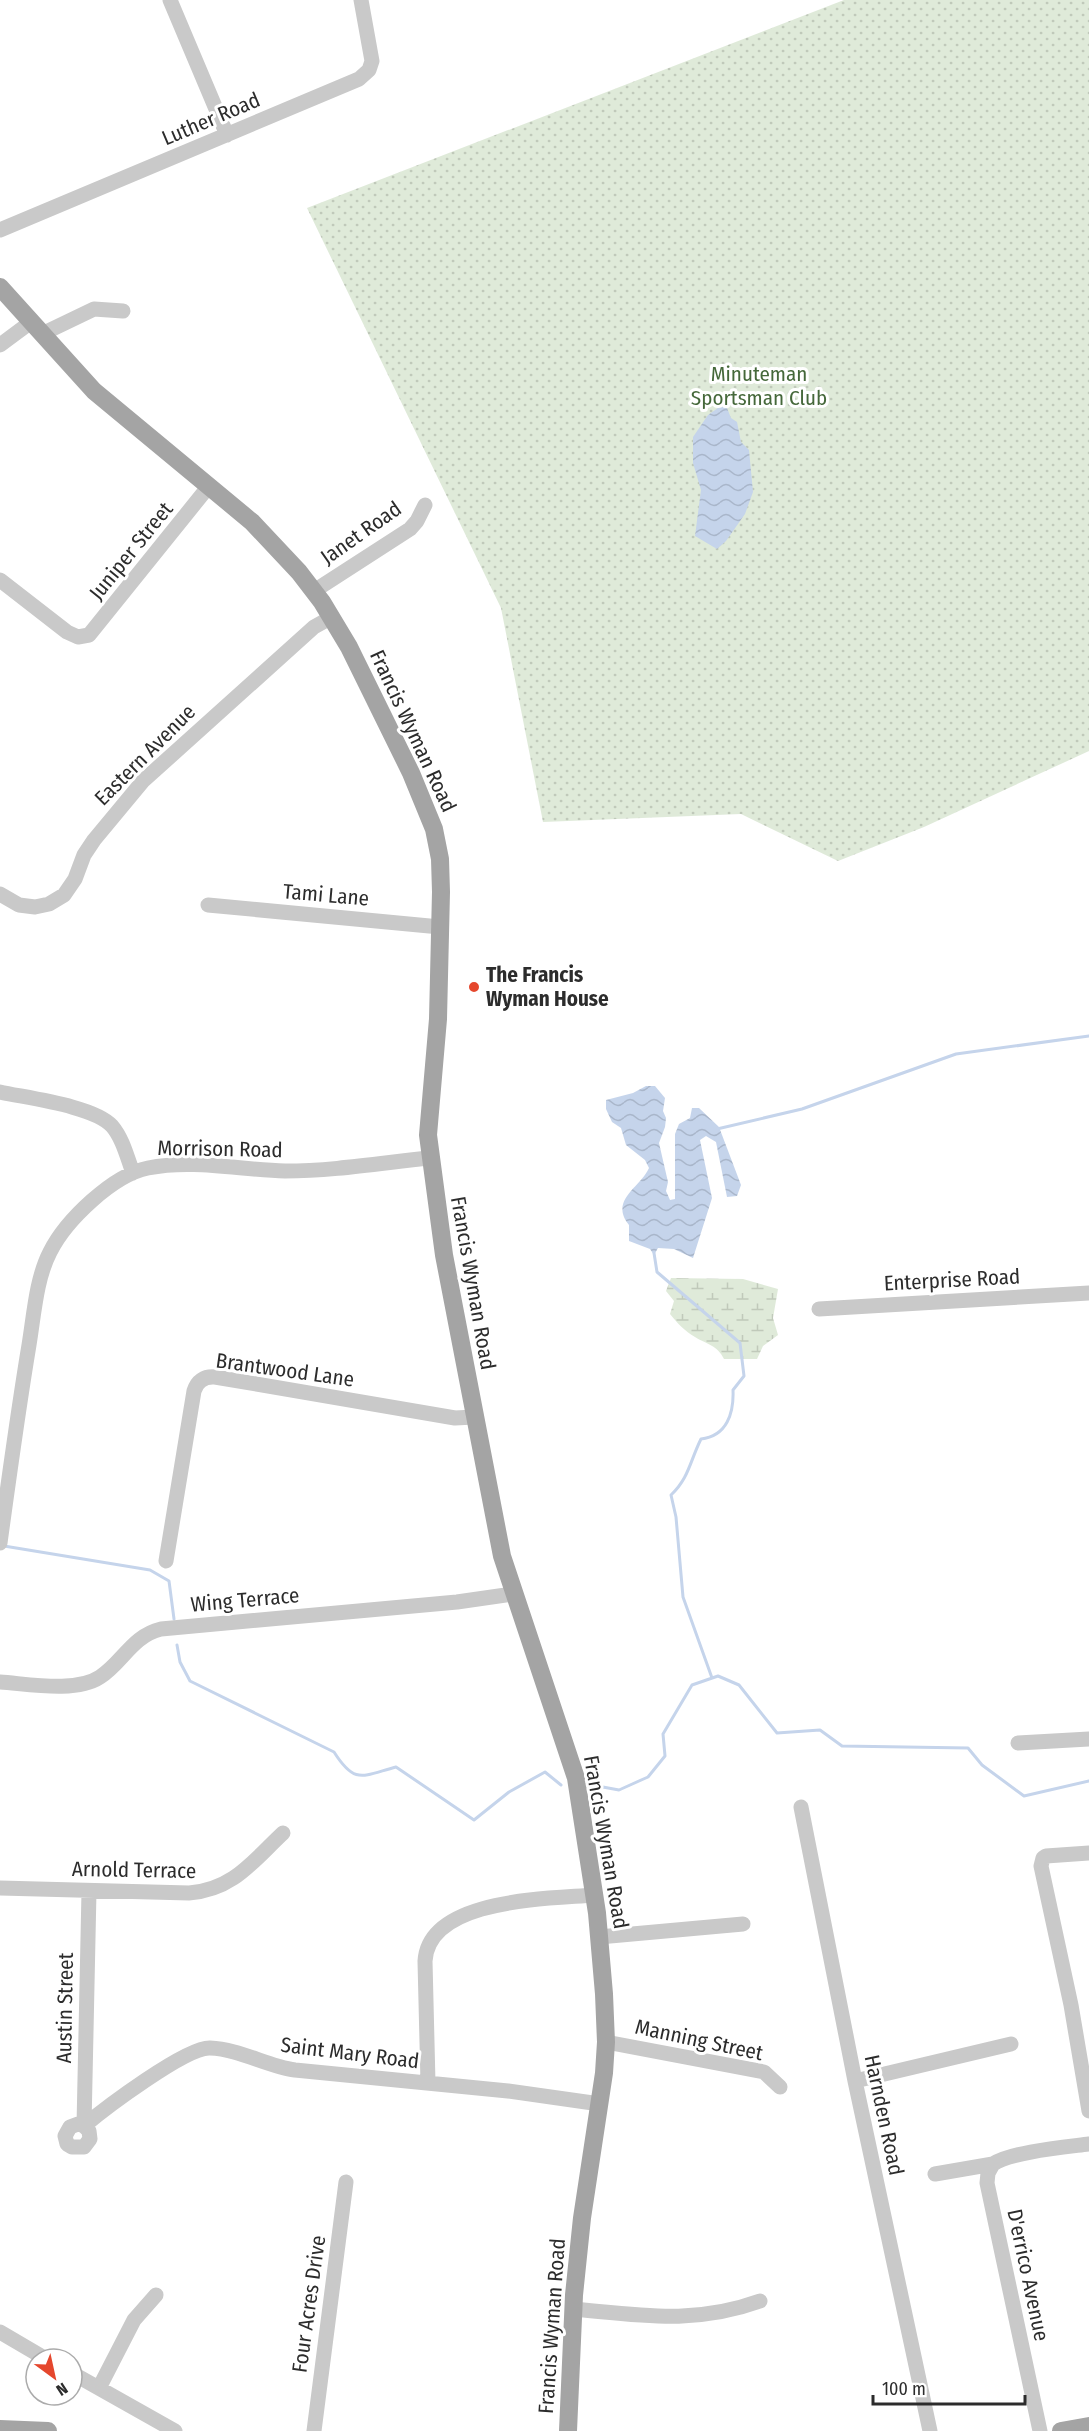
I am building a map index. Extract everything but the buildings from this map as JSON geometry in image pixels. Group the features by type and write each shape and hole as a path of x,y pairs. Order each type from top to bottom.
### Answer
{"main road":[{"name":"Francis Wyman Road","path":"0,288 94,391 261,529 314,591 332,617 357,663 431,819 440,859 440,927 437,1030 428,1124 429,1158 444,1255 502,1556 573,1768 581,1802 599,1937 606,2042 573,2309 567,2431"},
{"path":"1061,2431 1089,2426"},
{"path":"0,2429 48,2431"}],"street":[{"path":"170,0 227,135"},
{"name":"Luther Road","path":"0,230 363,76 372,62 361,0"},
{"path":"0,345 37,328 94,309 123,311"},
{"name":"Juniper Street","path":"0,579 67,632 76,637 83,637 93,632 209,486"},
{"name":"Janet Road","path":"314,591 411,529 425,505"},
{"name":"Eastern Avenue","path":"0,894 19,905 35,907 49,904 64,895 75,879 84,855 94,840 143,781 314,627 332,617"},
{"name":"Tami Lane","path":"208,905 440,927"},
{"path":"0,1092 83,1110 102,1118 119,1136 133,1173"},
{"name":"Morrison Road","path":"0,1543 8,1428 45,1265 50,1251 62,1233 84,1209 133,1173 159,1167 310,1170 429,1158"},
{"name":"Enterprise Road","path":"819,1309 1089,1293"},
{"name":"Brantwood Lane","path":"166,1561 194,1391 199,1382 205,1378 215,1377 455,1418 474,1417"},
{"name":"Wing Terrace","path":"0,1682 69,1686 89,1683 107,1672 140,1638 161,1629 446,1603 513,1594"},
{"path":"1018,1743 1089,1739"},
{"name":"Harnden Road","path":"801,1807 855,2081 930,2431"},
{"name":"Arnold Terrace","path":"0,1888 189,1893 214,1890 235,1878 283,1833"},
{"path":"1089,1853 1043,1858 1041,1866 1071,2005 1089,2111"},
{"name":"Austin Street","path":"84,2126 89,1891"},
{"path":"428,2083 425,1961 426,1949 433,1938 458,1919 484,1908 594,1895"},
{"path":"599,1937 743,1924"},
{"name":"Manning Street","path":"606,2042 764,2072 780,2087"},
{"path":"855,2081 1011,2044"},
{"name":"Saint Mary Road","path":"84,2126 103,2110 183,2057 207,2048 230,2052 283,2068 600,2104"},
{"path":"935,2174 993,2164 999,2160 1042,2151 1089,2144"},
{"name":"D'errico Avenue","path":"993,2164 988,2173 987,2183 1040,2431"},
{"name":"Four Acres Drive","path":"314,2431 346,2182"},
{"path":"99,2388 134,2320 156,2295"},
{"path":"573,2309 690,2317 726,2312 760,2301"},
{"path":"0,2332 26,2347"},
{"path":"84,2380 175,2431"}],"green space":[{"name":"Minuteman Sportsman Club","path":"844,0 1089,0 1089,751 924,827 838,861 741,814 543,822 501,608 307,208"},
{"path":"671,1278 743,1279 778,1289 773,1318 778,1335 763,1346 757,1359 724,1359 715,1348 688,1332 670,1314 674,1301 666,1291"}],"water":[{"path":"725,403 731,418 737,422 741,442 749,450 753,492 745,514 726,541 717,549 695,536 701,490 693,463 693,437 708,415"},
{"path":"646,1086 655,1086 665,1098 663,1111 666,1118 665,1127 659,1143 668,1182 666,1191 670,1200 675,1199 675,1134 679,1124 690,1118 692,1108 699,1108 719,1127 741,1185 737,1196 727,1197 716,1142 706,1136 700,1140 712,1198 693,1258 674,1249 658,1248 654,1255 650,1249 629,1241 629,1225 622,1208 628,1195 649,1168 645,1160 626,1145 621,1128 612,1122 606,1109 606,1100 633,1093"}],"waterway":[{"path":"717,1129 802,1109 956,1054 1089,1036"},
{"path":"654,1253 657,1272 740,1343 744,1376 733,1390 732,1407 727,1422 717,1433 701,1439 686,1476 671,1495 676,1517 683,1597 712,1678"},
{"path":"4,1546 150,1570 169,1581 174,1619"},
{"path":"177,1645 180,1662 190,1681 334,1752 354,1774 367,1775 396,1767 474,1820 509,1792 545,1772 561,1785"},
{"path":"592,1785 619,1790 648,1777 665,1756 663,1734 692,1685 718,1676 739,1685 777,1733 820,1730 842,1746 968,1748 982,1765 1024,1796 1089,1781"}],"place":[{"name":"The Francis Wyman House","path":"474,987"}]}
